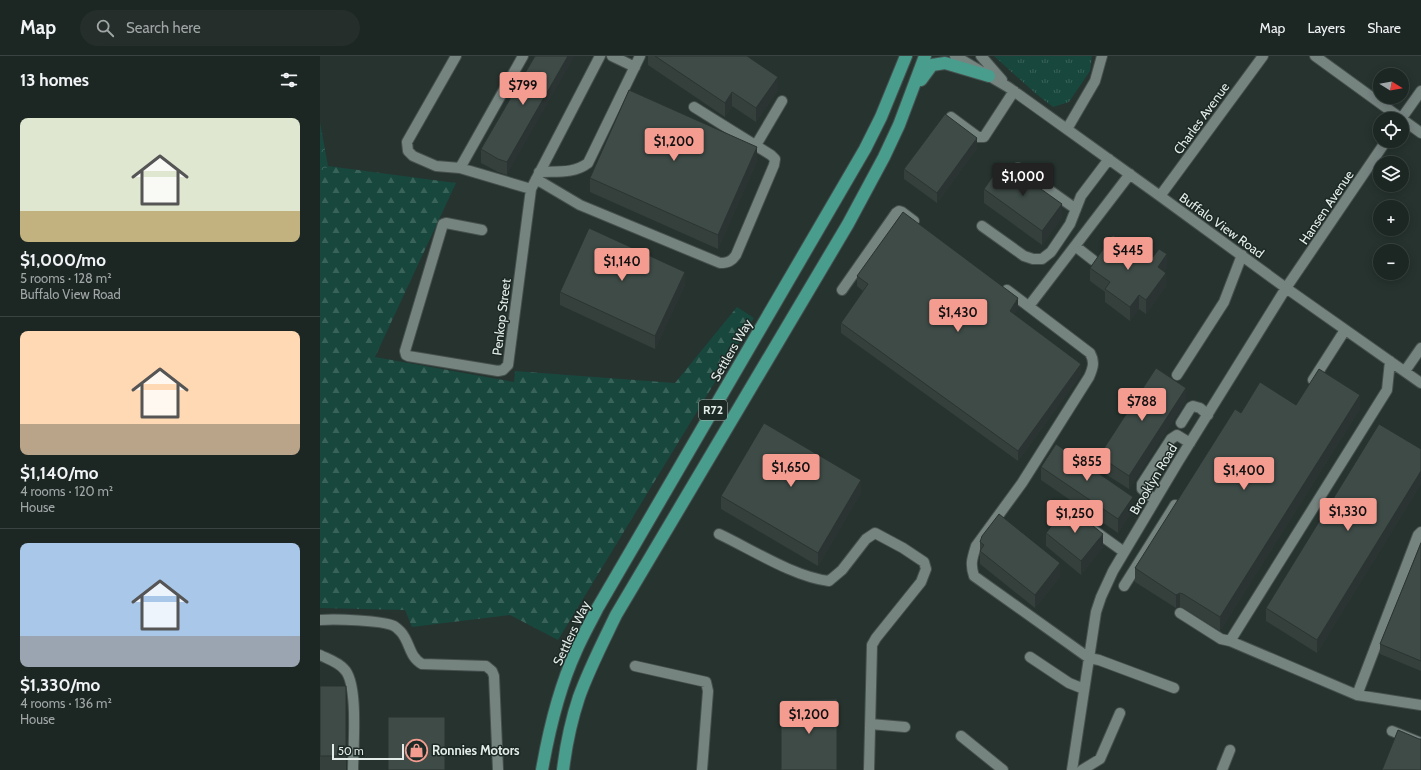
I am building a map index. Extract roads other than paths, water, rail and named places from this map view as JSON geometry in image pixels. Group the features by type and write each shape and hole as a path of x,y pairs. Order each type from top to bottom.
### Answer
{"main road":[{"name":"Settlers Way","path":"542,770 548,739 560,693 575,652 596,610 865,149 881,117 906,56"},
{"name":"R72","path":"562,770 567,742 579,698 594,659 616,615 848,224 884,157 899,125 925,56"},
{"path":"899,125 923,76 932,65 945,63 989,76"}],"street":[{"path":"456,56 407,142 408,151 413,156 436,166 460,168 531,189"},
{"path":"460,168 523,56"},
{"name":"Penkop Street","path":"482,230 443,224 405,351 406,355 498,371 502,370 508,365 531,189 600,56"},
{"path":"612,56 635,66"},
{"path":"537,175 573,171 582,168 588,163 640,56"},
{"name":"Buffalo View Road","path":"955,56 1011,89 1067,128 1286,288 1421,383"},
{"name":"Buffalo View Road","path":"981,56 1011,89"},
{"path":"1067,128 1095,80 1102,56"},
{"name":"Charles Avenue","path":"1160,196 1263,56"},
{"path":"1315,56 1392,112"},
{"path":"951,117 978,137 984,137 1011,89"},
{"path":"1407,112 1421,91"},
{"path":"756,145 782,101"},
{"path":"537,175 580,205 608,218 720,263 732,261 736,255 774,166 775,159 756,145 694,107"},
{"path":"1409,124 1421,133"},
{"name":"Hansen Avenue","path":"1286,288 1381,148"},
{"path":"982,226 1024,256 1033,259 1042,258 1051,252 1059,241 1070,224 1081,196 1109,159"},
{"path":"1018,168 1076,209"},
{"path":"1029,306 1130,174"},
{"path":"842,290 896,213 902,212 921,226"},
{"path":"1075,246 1093,260"},
{"path":"1177,375 1224,302 1242,255"},
{"path":"997,282 1090,353 1094,360 1093,369 1089,377 1022,483 976,546 971,567 974,576 1089,658 1099,660 1174,688"},
{"name":"Brooklyn Road","path":"1072,770 1096,612 1101,597 1113,570 1286,288"},
{"path":"1308,386 1346,330"},
{"path":"1404,371 1421,348"},
{"path":"1230,641 1387,390 1390,361"},
{"path":"1181,423 1193,406 1200,408 1208,415"},
{"path":"1155,500 1143,492 1142,484 1171,439 1177,435 1190,443"},
{"path":"1124,586 1175,505"},
{"path":"1070,513 1124,552"},
{"path":"1140,525 1155,536"},
{"path":"1357,695 1418,536 1421,532"},
{"path":"719,534 782,565 815,579 829,581 842,570 866,539 875,533 903,548 924,562 926,569 921,582 872,645 869,770"},
{"path":"1180,614 1221,639 1230,641 1357,695 1421,705"},
{"path":"320,620 340,619 381,622 394,626 401,632 412,655 422,664 486,666 492,671 494,684 498,770"},
{"path":"320,655 346,670 352,684 354,714 352,770"},
{"path":"1030,656 1069,683 1084,689"},
{"path":"635,666 706,682 708,691 702,770"},
{"path":"1082,770 1100,759 1120,713"},
{"path":"870,724 905,727"},
{"path":"1392,731 1421,743"},
{"path":"961,736 1003,770"},
{"path":"1222,770 1230,750"}],"place":[{"name":"Ronnies Motors","path":"417,750"}]}
